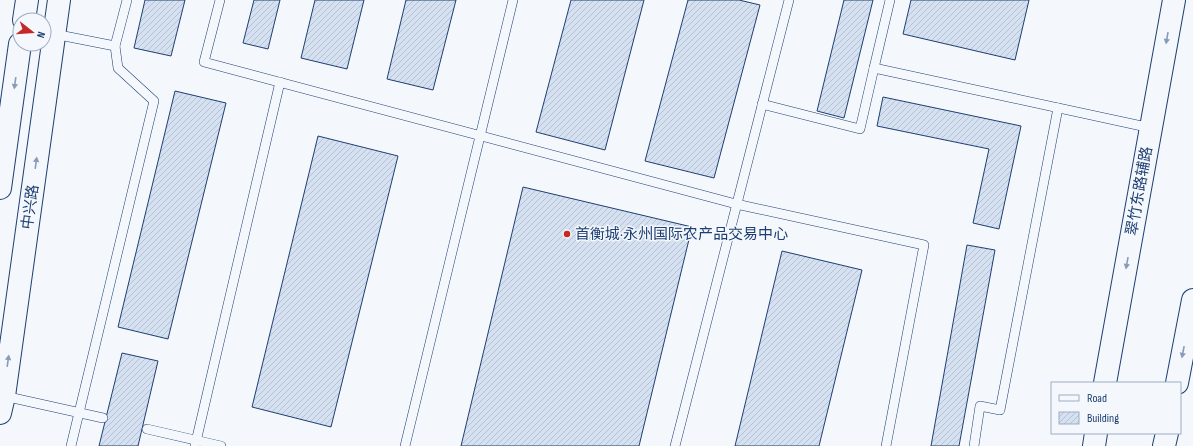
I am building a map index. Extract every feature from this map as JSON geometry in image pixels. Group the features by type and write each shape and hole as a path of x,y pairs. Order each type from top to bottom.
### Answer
{"street":[{"path":"25,12 27,0"},
{"name":"中兴路","path":"2,404 59,0"},
{"name":"翠竹东路辅路","path":"1105,382 1174,0"},
{"path":"0,188 19,52"},
{"path":"1177,382 1193,300"},
{"path":"1094,446 1096,434"},
{"path":"1164,446 1167,434"}],"lane":[{"path":"71,446 154,101 118,68 115,46 127,0"},
{"path":"220,0 204,62 736,204 924,245 886,446"},
{"path":"405,446 513,0"},
{"path":"675,446 789,0"},
{"path":"762,104 860,129 890,0"},
{"path":"54,34 115,46"},
{"path":"874,68 1151,128"},
{"path":"195,443 280,82"},
{"path":"974,446 980,406 1000,410 1058,108"},
{"path":"2,404 79,413 103,418"},
{"path":"147,429 195,443 221,446"}],"building":[{"path":"145,0 185,0 171,56 134,48"},
{"path":"254,0 280,0 268,49 243,43"},
{"path":"315,0 364,0 347,69 301,58"},
{"path":"406,0 456,0 433,90 387,79"},
{"path":"571,0 644,0 605,150 536,132"},
{"path":"688,0 739,0 760,5 714,178 645,161"},
{"path":"844,0 873,0 844,118 817,111"},
{"path":"911,0 1029,0 1015,60 903,34"},
{"path":"175,91 226,103 168,339 118,327"},
{"path":"883,97 1021,126 999,229 973,223 989,149 877,126"},
{"path":"318,136 398,156 331,427 252,407"},
{"path":"523,187 692,227 639,446 461,446"},
{"path":"967,245 995,250 959,446 931,446"},
{"path":"782,251 862,270 819,446 735,446"},
{"path":"122,353 158,361 138,446 99,446"}],"place":[{"name":"首衡城·永州国际农产品交易中心","path":"567,234"}]}
